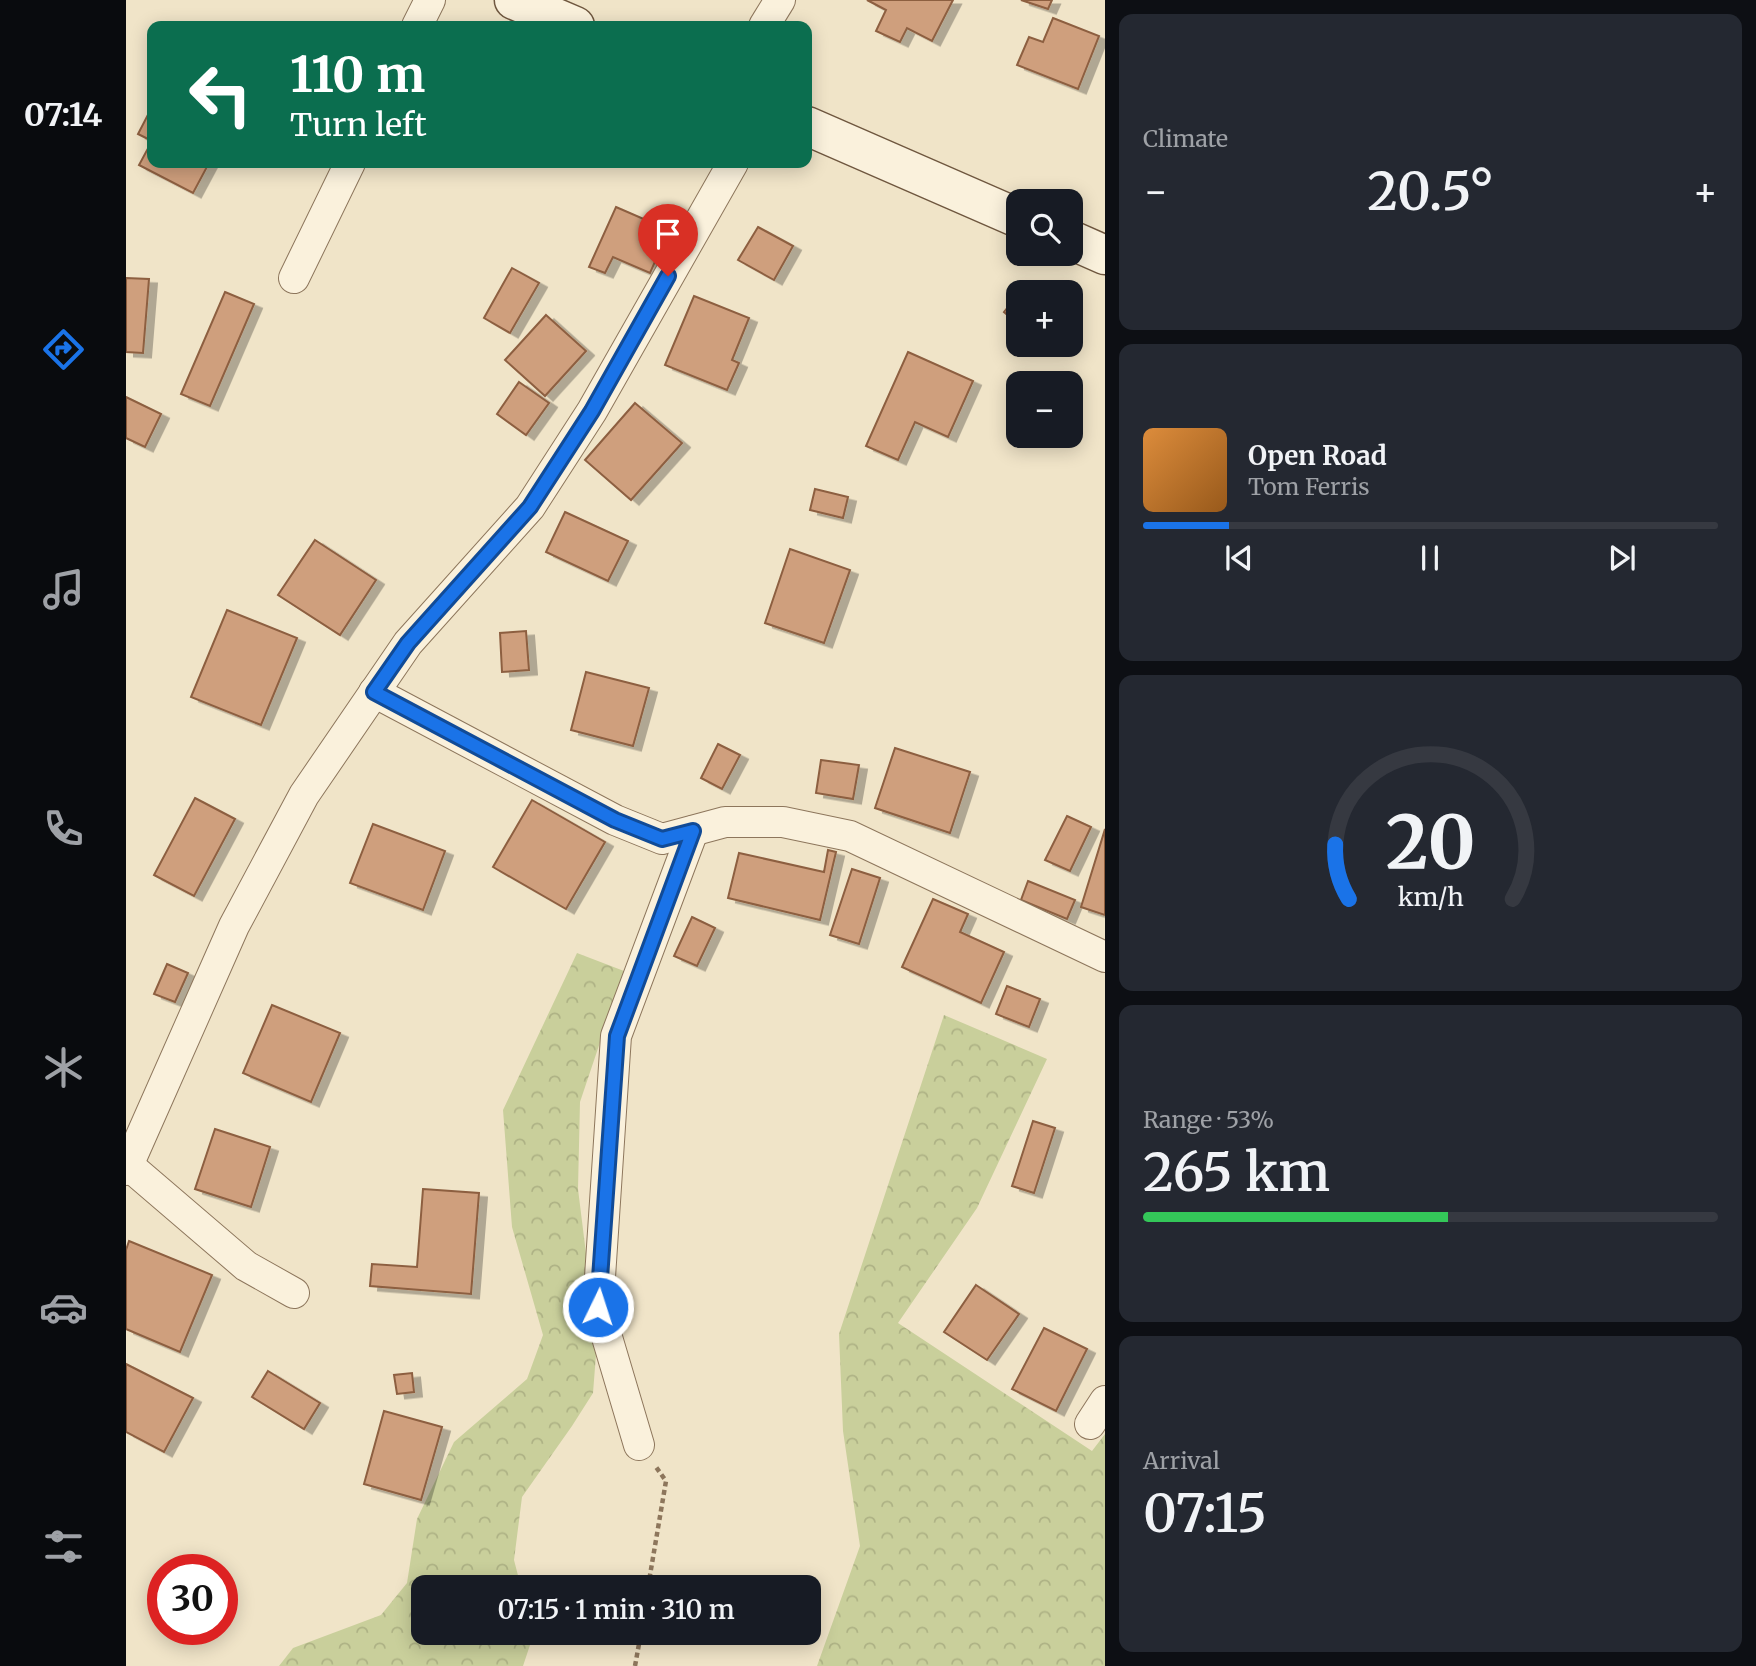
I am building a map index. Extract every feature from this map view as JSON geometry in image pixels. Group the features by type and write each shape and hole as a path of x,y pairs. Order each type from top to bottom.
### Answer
{"main road":[{"path":"514,0 563,21"},
{"path":"812,128 1006,213"},
{"path":"1083,245 1105,255"}],"street":[{"path":"420,21 430,0"},
{"path":"767,21 780,0"},
{"path":"294,278 348,168"},
{"path":"294,1293 246,1266 127,1168 234,926 304,795 408,643 530,507 592,411 730,168"},
{"path":"374,692 615,820 662,839 725,822 783,822 850,836 1105,957"},
{"path":"639,1444 598,1307 617,1036 693,831"}],"path":[{"path":"639,1444 666,1480 650,1575"},
{"path":"635,1666 638,1645"}],"green space":[{"path":"577,953 624,971 580,1102 578,1189 597,1342 593,1393 522,1497 514,1560 518,1575 411,1575 411,1645 530,1645 523,1666 279,1666 293,1648 381,1615 407,1583 417,1519 454,1442 527,1379 543,1335 512,1227 503,1110"},
{"path":"944,1015 1047,1059 977,1208 898,1323 1092,1451 1105,1434 1105,1666 817,1666 860,1546 843,1431 839,1334"}],"building":[{"path":"867,0 953,0 932,41 907,28 900,42 876,31 886,10"},
{"path":"1021,0 1052,0 1048,9"},
{"path":"1053,18 1099,36 1078,89 1017,65 1029,37 1043,42"},
{"path":"147,117 147,138 138,134"},
{"path":"147,150 147,168 206,168 193,193 139,165"},
{"path":"616,207 669,230 650,273 613,257 605,273 589,267"},
{"path":"758,227 793,246 774,280 738,260"},
{"path":"512,268 539,283 510,333 484,318"},
{"path":"126,278 149,279 143,353 126,352"},
{"path":"225,292 254,304 210,406 181,394"},
{"path":"694,296 749,318 732,360 739,363 727,390 665,365"},
{"path":"546,315 586,351 545,396 505,360"},
{"path":"908,352 973,381 948,437 915,422 898,460 866,446"},
{"path":"519,382 549,403 526,435 497,414"},
{"path":"126,397 161,414 145,447 126,438"},
{"path":"635,403 682,443 631,500 585,460"},
{"path":"815,489 848,497 843,518 810,510"},
{"path":"565,512 628,541 608,581 546,552"},
{"path":"315,540 376,580 340,635 278,595"},
{"path":"790,549 850,570 824,643 765,623"},
{"path":"227,610 297,638 261,725 191,697"},
{"path":"526,631 529,670 502,672 500,633"},
{"path":"586,672 649,688 633,746 571,730"},
{"path":"718,744 740,755 722,789 701,778"},
{"path":"895,748 970,772 950,833 875,808"},
{"path":"821,760 859,765 853,799 816,793"},
{"path":"195,798 235,819 194,896 154,875"},
{"path":"532,800 605,842 566,909 493,867"},
{"path":"1067,816 1091,827 1070,871 1045,860"},
{"path":"373,824 445,851 423,910 350,883"},
{"path":"1105,829 1105,915 1081,907"},
{"path":"828,850 836,852 820,920 728,898 739,853 824,872"},
{"path":"852,869 880,878 859,944 830,935"},
{"path":"1028,881 1075,900 1067,919 1021,900"},
{"path":"933,899 968,914 960,932 1004,952 981,1003 902,967"},
{"path":"692,917 715,928 697,966 674,956"},
{"path":"167,964 188,973 175,1002 154,994"},
{"path":"1007,986 1040,999 1029,1027 996,1014"},
{"path":"272,1005 340,1033 311,1102 243,1073"},
{"path":"1033,1121 1055,1128 1034,1193 1012,1186"},
{"path":"215,1129 270,1147 251,1207 195,1189"},
{"path":"423,1189 479,1193 471,1294 370,1286 372,1264 417,1267"},
{"path":"129,1241 212,1275 180,1352 126,1329 126,1250"},
{"path":"976,1285 1019,1314 987,1360 944,1332"},
{"path":"1044,1328 1087,1349 1056,1411 1012,1389"},
{"path":"126,1364 193,1398 164,1452 126,1432"},
{"path":"268,1371 320,1403 304,1429 252,1397"},
{"path":"412,1373 414,1392 397,1394 394,1375"},
{"path":"384,1411 442,1427 421,1500 364,1484"}],"route":[{"path":"598,1307 617,1036 693,831 662,839 615,820 374,692 408,643 530,507 592,411 668,276"}]}
